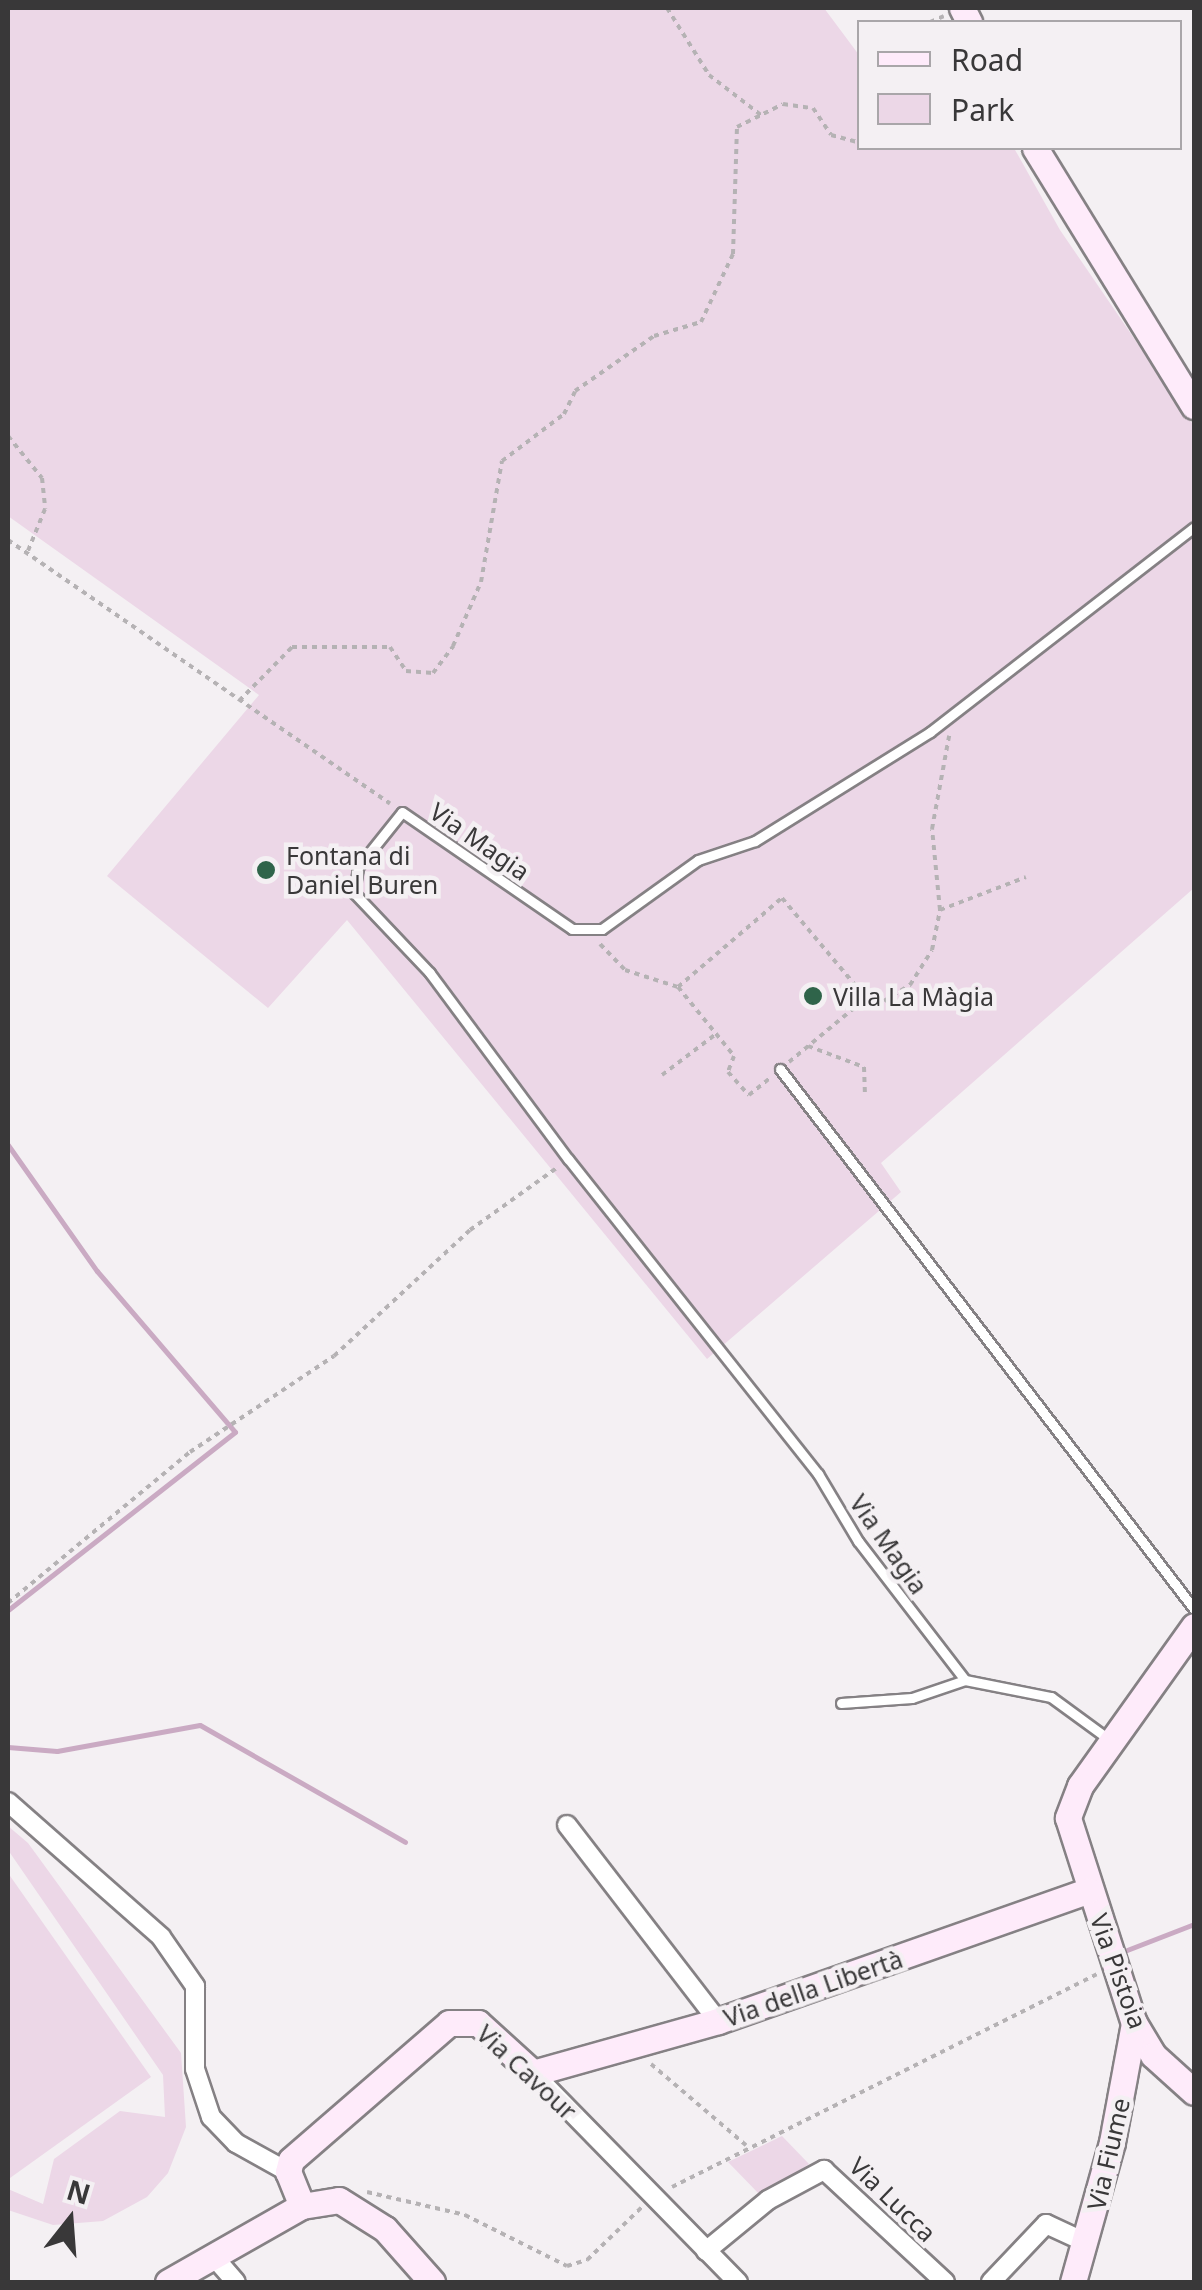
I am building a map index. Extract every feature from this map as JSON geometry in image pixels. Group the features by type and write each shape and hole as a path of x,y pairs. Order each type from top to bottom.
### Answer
{"street":[{"path":"1036,150 1194,406"},
{"name":"Via Pistoia","path":"1194,1626 1070,1802 1068,1818 1134,2023 1153,2055 1194,2092"},
{"path":"8,1802 161,1937 196,1986 195,2069 211,2117 236,2143 288,2172 302,2206"},
{"path":"567,1825 718,2021"},
{"name":"Via della Libertà","path":"532,2073 718,2021 1089,1890"},
{"name":"Via Cavour","path":"288,2172 291,2160 449,2023 478,2023 738,2282"},
{"name":"Via Fiume","path":"1073,2282 1087,2243 1134,2023"},
{"name":"Via Lucca","path":"706,2251 768,2200 824,2170 945,2282"},
{"path":"168,2282 302,2206 339,2200 384,2229 432,2282"},
{"path":"991,2282 1046,2224 1087,2243"},
{"path":"214,2256 236,2282"}],"lane":[{"path":"587,929 602,929 698,860 755,841 954,715 1194,527"},
{"name":"Via Magia","path":"587,929 572,930 402,812 358,867 354,894 430,973 568,1159 818,1474 858,1542 965,1680"},
{"path":"780,1069 1194,1609"},
{"path":"841,1703 912,1698 965,1680 1051,1697 1112,1742"}],"path":[{"path":"667,8 709,75 761,116"},
{"path":"240,702 292,646 390,648 406,670 433,673 453,646 481,582 502,461 564,414 576,391 591,380 654,336 701,322 733,254 737,128 782,104 813,108 831,136 857,142"},
{"path":"8,436 42,478 45,510 27,553"},
{"path":"8,540 402,812"},
{"path":"678,987 782,898 866,998 884,1001 910,985 932,950 940,910 932,829 954,715"},
{"path":"940,910 1026,877"},
{"path":"587,929 625,970 678,987 734,1056 728,1072 749,1095 866,998"},
{"path":"662,1075 716,1034"},
{"path":"808,1046 864,1067 865,1092"},
{"path":"8,1603 190,1452 334,1356 470,1230 568,1159"},
{"path":"339,2200 367,2192 436,2205 567,2266 587,2260 608,2234 652,2198 746,2145 1116,1964"},
{"path":"627,2044 746,2145"}],"green space":[{"path":"8,8 824,8 857,52 857,150 1015,150 1060,230 1194,426 1194,888 881,1163 901,1192 707,1359 347,920 268,1008 107,876 259,695 8,516"},
{"path":"8,1826 28,1843 181,2053 186,2127 168,2173 147,2197 103,2221 53,2225 8,2210 8,2189 43,2204 54,2159 120,2111 165,2117 163,2075 8,1850"},
{"path":"8,1873 151,2077 10,2178 8,2174"},
{"path":"782,2136 809,2164 761,2196 728,2162"}],"waterway":[{"path":"8,1145 97,1271 235,1432 8,1610"},
{"path":"8,1747 57,1751 200,1725 405,1842"},
{"path":"1127,1950 1194,1924"}],"place":[{"name":"Fontana di Daniel Buren","path":"266,870"},
{"name":"Villa La Màgia","path":"813,996"}]}
